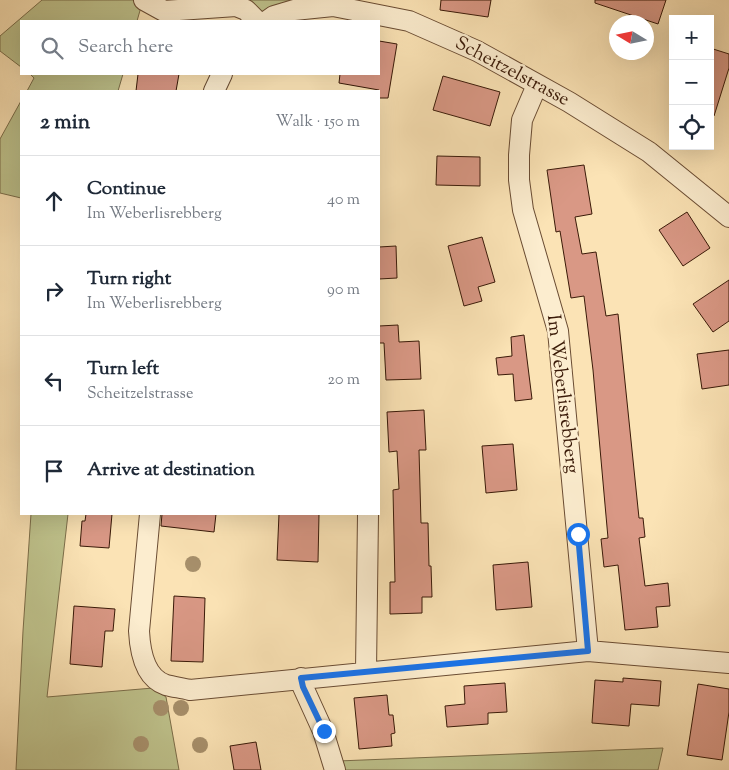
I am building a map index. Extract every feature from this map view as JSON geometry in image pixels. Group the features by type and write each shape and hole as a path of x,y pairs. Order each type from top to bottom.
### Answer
{"street":[{"path":"144,0 164,10 236,6 246,10 255,20"},
{"name":"Scheitzelstrasse","path":"268,20 294,10 333,6 409,21 477,51 569,102 649,152 729,217"},
{"path":"214,90 222,75"},
{"name":"Im Weberlisrebberg","path":"536,85 522,120 519,180 523,210 558,331 588,651"},
{"path":"150,515 139,631 140,648 149,672 164,684 190,690 366,671 588,651 729,663"},
{"path":"366,671 368,515"},
{"path":"301,678 303,687 324,731 334,770"}],"green space":[{"path":"42,0 143,0 137,20 20,20 20,66 0,51 0,36"},
{"path":"247,0 293,0 261,12"},
{"path":"31,75 123,75 118,90 28,90 34,78"},
{"path":"20,103 20,198 0,193 0,139"},
{"path":"31,515 68,515 47,697 153,688 166,697 179,770 16,770"},
{"path":"663,748 658,770 340,770 338,761"}],"building":[{"path":"441,0 491,0 488,17 440,10"},
{"path":"595,0 666,0 658,24 654,23 654,15 631,15 595,3"},
{"path":"380,41 397,44 388,98 380,98 380,90 339,83 340,75 380,75"},
{"path":"714,49 729,54 729,68 714,116"},
{"path":"138,75 179,75 176,90 136,90"},
{"path":"443,76 500,92 490,126 433,110"},
{"path":"437,156 480,157 480,186 436,185"},
{"path":"584,165 592,214 575,217 582,254 596,252 606,316 618,314 639,518 643,518 645,537 639,538 645,586 668,583 670,606 656,607 658,627 625,630 618,565 604,567 601,539 608,538 593,370 584,296 571,298 560,231 556,232 547,170"},
{"path":"687,212 710,248 683,266 659,230"},
{"path":"482,237 495,282 478,287 482,301 464,306 448,246"},
{"path":"396,246 397,278 380,279 380,247"},
{"path":"729,280 729,321 713,332 693,304"},
{"path":"398,325 399,342 419,341 421,379 386,380 384,343 380,343 380,326"},
{"path":"524,335 532,399 515,401 513,374 498,375 496,358 512,356 511,337"},
{"path":"729,350 729,385 702,389 697,354"},
{"path":"424,410 426,450 419,450 421,523 428,523 432,597 422,597 422,613 390,614 390,582 395,582 393,490 399,489 397,451 389,452 387,412"},
{"path":"513,444 517,490 486,493 482,446"},
{"path":"86,515 112,515 109,548 80,546 82,521 85,521"},
{"path":"162,515 216,515 214,532 161,526"},
{"path":"279,515 319,515 318,562 277,560"},
{"path":"528,562 532,607 496,610 493,565"},
{"path":"174,596 205,598 203,662 171,661"},
{"path":"74,606 115,609 113,631 105,631 102,667 70,664"},
{"path":"623,678 661,681 659,706 631,704 629,726 592,723 595,680 623,682"},
{"path":"505,683 507,712 488,713 488,724 447,727 445,706 465,704 464,686"},
{"path":"698,684 729,689 729,712 722,760 687,755"},
{"path":"387,695 389,715 393,715 395,733 391,734 392,746 359,749 354,698"},
{"path":"256,742 261,770 234,770 230,746"}],"route":[{"path":"324,731 303,687 301,678 588,651 578,534"}]}
